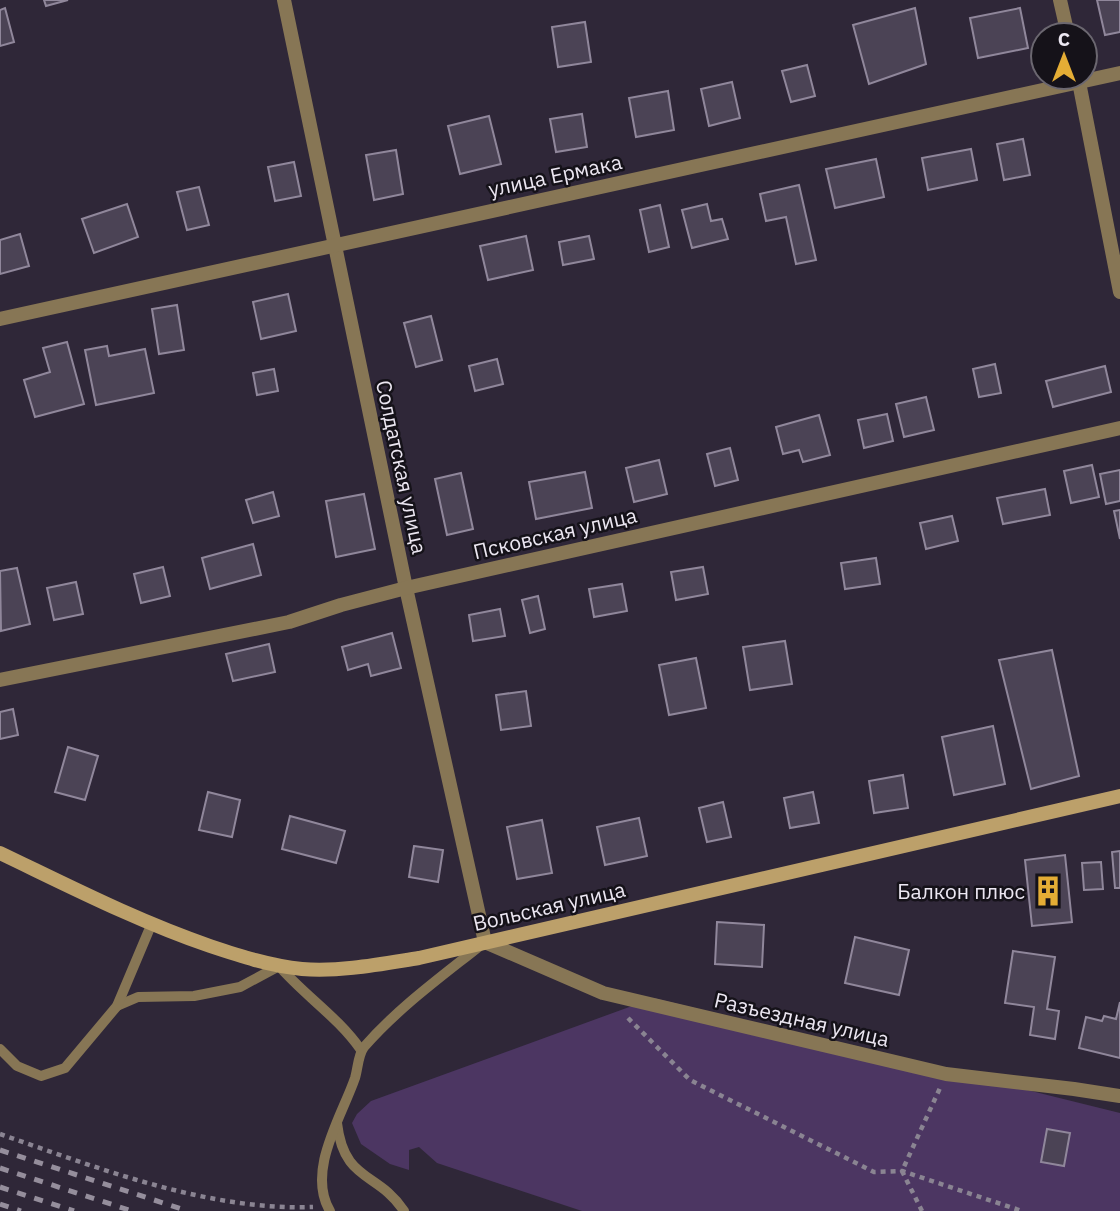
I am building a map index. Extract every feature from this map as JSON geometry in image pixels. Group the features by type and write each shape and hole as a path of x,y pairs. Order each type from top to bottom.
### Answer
{"street":[{"name":"Солдатская улица","path":"284,0 406,588 485,942"},
{"path":"1060,0 1065,21"},
{"name":"улица Ермака","path":"1099,77 1120,74"},
{"name":"улица Ермака","path":"0,319 1029,91"},
{"path":"1081,91 1120,292"},
{"name":"Псковская улица","path":"0,680 289,622 406,588 1120,428"},
{"name":"Вольская улица","path":"0,853 152,923 249,959 279,966 327,969 419,958 1120,796"},
{"name":"Разъездная улица","path":"485,942 603,993 946,1074 1120,1096"}],"lane":[{"path":"0,1049 17,1066 41,1076 65,1068 117,1006 152,923"},
{"path":"328,1208 323,1175 329,1144 354,1080 361,1050 408,1003 485,942"},
{"path":"117,1006 138,998 194,996 240,987 279,966 347,1031 361,1050"},
{"path":"337,1119 339,1142 344,1154 361,1174 397,1200 404,1211"}],"path":[{"path":"603,993 690,1080 874,1172 902,1171 1022,1211"},
{"path":"902,1171 946,1074"},
{"path":"0,1134 142,1184 224,1204 265,1209 328,1208"},
{"path":"902,1171 922,1211"}],"shaded area":[{"path":"654,998 1120,1113 1120,1211 582,1211 437,1163 419,1147 409,1150 409,1170 390,1164 361,1144 352,1123 371,1101"}],"building":[{"path":"44,0 68,0 46,6"},
{"path":"1097,0 1120,0 1120,32 1105,35"},
{"path":"5,8 14,42 0,46 0,10"},
{"path":"915,8 926,64 869,84 853,25"},
{"path":"1020,8 1028,48 978,58 970,18"},
{"path":"585,22 591,62 558,67 552,27"},
{"path":"807,65 815,96 791,102 782,71"},
{"path":"732,82 740,118 709,126 701,89"},
{"path":"668,91 674,130 636,137 629,98"},
{"path":"582,114 587,147 556,152 550,119"},
{"path":"489,116 501,164 460,174 448,126"},
{"path":"1023,139 1030,175 1004,180 997,144"},
{"path":"971,149 977,180 928,190 922,158"},
{"path":"396,150 403,194 374,200 366,155"},
{"path":"876,159 884,197 835,208 826,169"},
{"path":"294,162 301,196 275,201 268,167"},
{"path":"799,185 816,260 796,264 786,217 766,221 760,194"},
{"path":"199,187 209,225 187,230 177,192"},
{"path":"127,204 138,237 94,253 82,219"},
{"path":"707,204 711,221 722,219 728,239 692,248 682,210"},
{"path":"660,205 669,247 649,252 640,210"},
{"path":"20,234 29,266 0,274 0,240"},
{"path":"526,236 533,270 488,280 480,246"},
{"path":"589,236 594,259 563,265 559,242"},
{"path":"288,294 296,331 261,339 253,302"},
{"path":"177,305 184,350 159,354 152,309"},
{"path":"431,316 442,360 416,367 404,323"},
{"path":"67,342 84,404 35,417 24,380 50,372 43,348"},
{"path":"107,346 109,356 145,349 154,393 96,405 85,350"},
{"path":"497,359 503,384 475,391 469,366"},
{"path":"995,364 1001,393 979,397 973,369"},
{"path":"1105,366 1111,392 1053,407 1046,381"},
{"path":"274,369 278,391 257,395 253,373"},
{"path":"926,397 934,430 904,437 896,404"},
{"path":"887,414 893,441 864,448 858,420"},
{"path":"819,415 830,455 803,462 799,450 783,454 776,427"},
{"path":"730,448 738,480 715,486 707,454"},
{"path":"659,460 667,494 634,502 626,468"},
{"path":"1092,465 1099,497 1071,503 1064,471"},
{"path":"1120,470 1120,501 1106,504 1100,474"},
{"path":"585,472 592,508 536,519 529,482"},
{"path":"461,473 473,529 447,535 435,479"},
{"path":"1045,489 1050,515 1003,524 997,498"},
{"path":"273,492 279,516 253,523 246,500"},
{"path":"364,494 375,549 336,557 326,501"},
{"path":"1120,510 1120,539 1114,511"},
{"path":"952,516 958,541 926,549 920,523"},
{"path":"253,544 261,575 210,589 202,558"},
{"path":"876,558 880,584 845,589 841,563"},
{"path":"163,567 170,596 141,603 134,574"},
{"path":"703,567 708,594 676,600 671,572"},
{"path":"17,568 30,624 1,631 0,571"},
{"path":"76,582 83,614 54,620 47,588"},
{"path":"622,584 627,611 594,617 589,589"},
{"path":"538,596 545,629 530,633 522,600"},
{"path":"500,609 505,636 473,641 469,615"},
{"path":"392,633 401,668 371,676 368,664 348,670 342,647"},
{"path":"785,641 792,684 750,690 743,647"},
{"path":"269,644 275,672 233,681 226,654"},
{"path":"1052,650 1079,776 1031,789 999,660"},
{"path":"696,658 706,708 669,715 659,665"},
{"path":"526,691 531,726 501,730 496,695"},
{"path":"13,709 18,735 0,739 0,712"},
{"path":"993,726 1005,784 954,795 942,737"},
{"path":"68,747 98,756 85,800 55,792"},
{"path":"903,775 908,808 874,813 869,781"},
{"path":"208,792 240,800 232,837 199,830"},
{"path":"813,792 819,823 790,828 784,798"},
{"path":"723,802 731,837 707,842 699,808"},
{"path":"290,816 345,831 336,863 282,849"},
{"path":"639,818 647,856 605,865 597,827"},
{"path":"542,820 552,873 517,879 507,827"},
{"path":"414,846 443,850 438,882 409,877"},
{"path":"1120,851 1120,888 1115,888 1112,852"},
{"name":"Балкон плюс","path":"1065,855 1072,922 1032,926 1025,860"},
{"path":"1101,862 1103,889 1084,890 1082,863"},
{"path":"717,922 764,925 762,967 715,964"},
{"path":"855,937 909,950 899,995 845,983"},
{"path":"1013,951 1055,957 1047,1009 1059,1011 1055,1039 1030,1035 1034,1007 1005,1003"},
{"path":"1120,1002 1120,1058 1079,1048 1086,1017 1102,1021 1104,1016 1116,1019"},
{"path":"1047,1129 1070,1133 1064,1166 1041,1162"}],"railway":[{"path":"0,1150 188,1211"},
{"path":"0,1168 132,1211"},
{"path":"0,1187 74,1211"},
{"path":"0,1204 21,1211"}],"place":[{"name":"Балкон плюс","path":"1048,891"}]}
